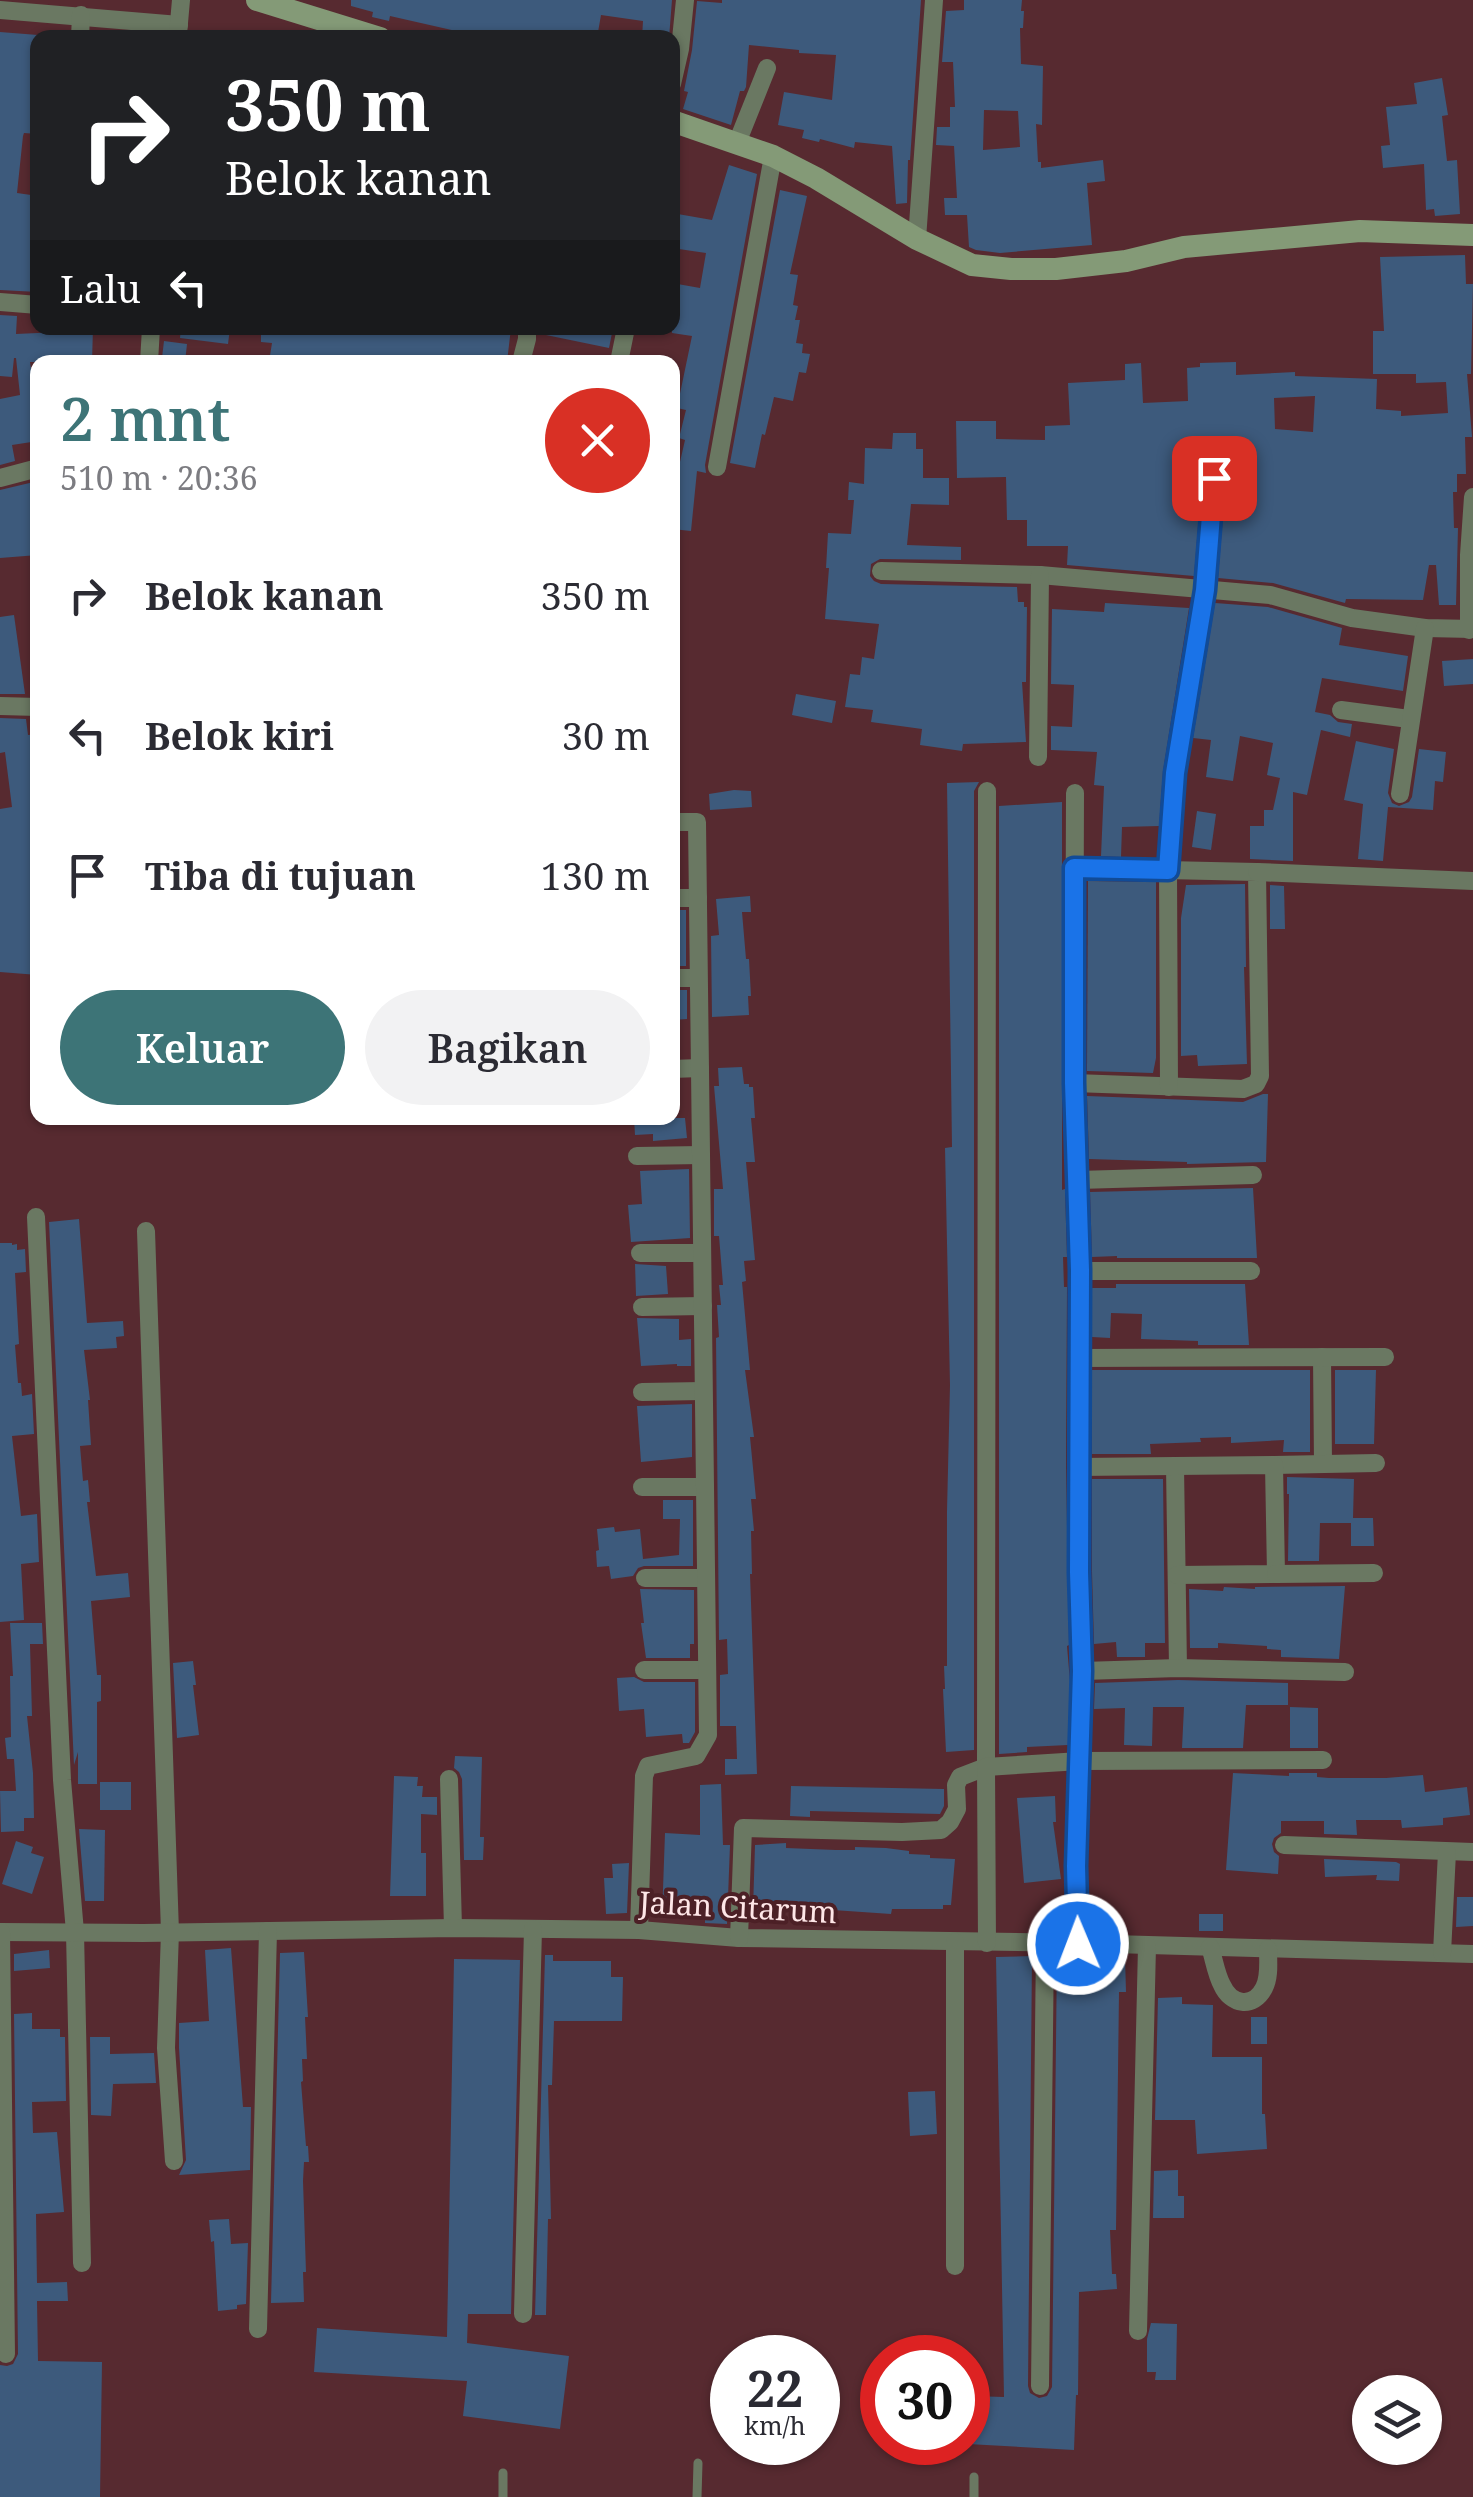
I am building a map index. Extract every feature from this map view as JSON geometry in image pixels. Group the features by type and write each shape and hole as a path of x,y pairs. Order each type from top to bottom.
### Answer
{"main road":[{"path":"257,0 354,30"},
{"path":"680,125 774,156 917,240 972,265 1056,269 1126,262 1184,247 1360,230 1473,240"}],"street":[{"path":"178,30 181,0"},
{"path":"680,50 685,0"},
{"path":"917,240 934,0"},
{"path":"0,10 81,16 166,30"},
{"path":"80,30 81,16"},
{"path":"737,143 766,68"},
{"path":"717,467 774,156"},
{"path":"0,302 30,304"},
{"path":"0,478 30,470"},
{"path":"1169,1087 1168,870 1175,773 1205,590 1214,478"},
{"path":"880,571 1040,574 1270,595 1352,618 1471,630 1473,497"},
{"path":"1038,757 1040,574"},
{"path":"1400,794 1425,628"},
{"path":"0,706 30,708"},
{"path":"1341,710 1409,720"},
{"path":"986,791 987,1943"},
{"path":"1076,793 1074,1083 1080,1270 1082,1671 1076,1866 1078,1944"},
{"path":"640,1930 644,1776 648,1766 696,1756 708,1735 697,822 680,822"},
{"path":"1074,868 1473,881"},
{"path":"1074,1083 1243,1089 1256,1084 1260,1076 1257,872"},
{"path":"680,898 698,898"},
{"path":"680,978 698,978"},
{"path":"680,1068 700,1068"},
{"path":"637,1156 701,1155"},
{"path":"1078,1180 1253,1175"},
{"path":"36,1217 62,1780 74,1932 82,2264"},
{"path":"146,1231 168,1932 166,2048 174,2161"},
{"path":"640,1254 702,1253"},
{"path":"1080,1270 1250,1271"},
{"path":"642,1307 703,1306"},
{"path":"1078,1358 1385,1357"},
{"path":"1322,1358 1324,1464"},
{"path":"642,1392 704,1391"},
{"path":"1078,1467 1376,1463"},
{"path":"1274,1465 1276,1574"},
{"path":"1175,1466 1178,1668"},
{"path":"642,1488 705,1487"},
{"path":"1177,1575 1374,1572"},
{"path":"644,1578 706,1578"},
{"path":"1082,1671 1178,1668 1345,1672"},
{"path":"644,1670 707,1670"},
{"path":"739,1938 742,1828 942,1830 957,1809 956,1785 960,1778 986,1767 1080,1761 1323,1760"},
{"path":"449,1779 453,1928"},
{"path":"1284,1845 1473,1852"},
{"path":"1442,1954 1447,1852"},
{"path":"523,2314 533,1928"},
{"name":"Jalan Citarum","path":"1,1932 533,1928 640,1930 739,1938 1473,1954"},
{"path":"258,2329 268,1931"},
{"path":"1,1932 6,2354"},
{"path":"954,2266 956,1942"},
{"path":"1040,2386 1046,1944"},
{"path":"1138,2331 1148,1946"},
{"path":"1210,1947 1222,1986 1240,2003 1257,1998 1264,1989 1268,1949"}],"lane":[{"path":"697,2497 698,2463"},
{"path":"502,2497 503,2473"},
{"path":"974,2477 974,2497"}],"building":[{"path":"351,0 672,0 670,30 642,30 643,21 601,15 598,30 452,30 390,16 389,21 372,17 373,12 351,6"},
{"path":"921,0 907,203 896,204 892,146 855,142 854,148 820,139 819,142 802,138 804,130 778,125 784,92 832,100 836,55 749,45 746,87 740,91 731,125 683,109 697,1"},
{"path":"964,0 1022,0 1021,64 1043,66 1042,125 1036,124 1041,168 1103,160 1105,181 1087,183 1092,245 1000,253 976,250 969,247 967,215 945,215 944,198 957,198 954,146 936,145 937,127 950,127 950,107 955,107 953,62 942,62 946,11 964,10","holes":["984,110 1018,111 1020,147 983,150"]},
{"path":"0,32 30,34 30,133 24,133 17,193 30,195 30,292 0,290"},
{"path":"1442,78 1448,115 1442,116 1447,161 1457,160 1460,214 1435,216 1434,209 1426,210 1424,164 1383,168 1381,146 1390,145 1386,107 1417,104 1414,83"},
{"path":"729,165 757,174 706,473 697,471 691,531 680,530 680,462 685,440 680,434 686,410 680,409 680,394 692,336 680,334 680,284 700,288 706,253 680,249 680,214 712,220"},
{"path":"780,190 807,196 790,274 798,275 793,305 798,306 795,320 800,320 796,343 803,344 802,353 810,354 806,373 799,372 793,401 774,397 755,468 730,463"},
{"path":"1465,255 1466,284 1473,284 1471,374 1467,374 1472,437 1465,437 1466,474 1457,474 1457,492 1453,492 1454,528 1458,528 1456,605 1439,605 1436,565 1429,565 1423,600 1346,599 1345,603 1273,583 1218,578 1226,479 1225,472 1216,466 1208,467 1202,477 1194,576 1067,565 1068,546 1027,546 1027,520 1007,520 1006,477 957,478 956,421 996,421 996,439 1045,440 1045,426 1070,425 1068,383 1125,380 1125,364 1141,363 1143,403 1188,401 1187,368 1200,367 1200,363 1236,362 1236,375 1295,372 1295,376 1377,379 1376,409 1401,411 1401,416 1448,413 1446,382 1416,383 1416,374 1373,374 1373,331 1384,331 1380,257","holes":["1315,396 1313,432 1275,429 1274,398"]},
{"path":"0,315 17,316 16,334 93,335 92,355 30,355 30,442 12,445 15,461 0,465 0,399 20,395 16,358 12,377 0,376"},
{"path":"180,335 229,335 228,344 180,338"},
{"path":"261,335 510,335 508,355 270,355 272,343 261,342"},
{"path":"546,335 612,335 609,348"},
{"path":"164,341 187,344 186,355 162,355"},
{"path":"893,433 916,433 916,449 923,449 923,478 949,478 949,505 911,504 907,545 961,547 961,560 880,559 871,564 870,576 881,584 1017,587 1018,602 1027,607 1026,682 1022,682 1026,742 963,744 962,751 920,745 922,729 871,722 873,710 845,707 850,674 860,675 862,657 874,659 879,624 825,619 828,533 851,534 854,500 848,500 849,482 864,484 865,448 892,449"},
{"path":"30,483 30,556 0,558 0,490"},
{"path":"1105,603 1189,608 1163,771 1159,826 1122,827 1121,857 1101,856 1104,786 1094,785 1097,752 1051,750 1051,726 1072,727 1074,685 1051,684 1052,609 1104,612"},
{"path":"1215,603 1268,607 1342,628 1339,645 1408,656 1403,691 1322,678 1315,712 1352,724 1350,737 1321,730 1307,795 1293,792 1293,861 1250,859 1250,826 1264,826 1264,810 1273,810 1280,778 1267,775 1273,743 1240,736 1233,781 1206,777 1211,740 1193,738"},
{"path":"14,615 25,694 0,694 0,617"},
{"path":"1473,659 1473,684 1444,686 1442,661"},
{"path":"796,694 836,701 832,723 792,715"},
{"path":"0,718 26,719 30,735 30,974 0,972 0,809 12,807 5,752 0,753"},
{"path":"1356,741 1394,749 1388,793 1392,803 1399,806 1412,797 1419,749 1446,752 1443,782 1435,781 1433,810 1388,807 1383,861 1358,859 1363,804 1344,800"},
{"path":"979,782 974,791 974,1750 946,1752 943,1689 947,1666 950,1385 945,1148 952,1147 947,783"},
{"path":"751,791 752,807 710,810 709,794"},
{"path":"1062,802 1068,1745 1027,1747 1027,1752 999,1754 999,806"},
{"path":"1197,811 1216,814 1211,850 1192,847"},
{"path":"1088,881 1156,882 1153,1073 1087,1071"},
{"path":"1245,884 1247,1064 1198,1066 1197,1055 1181,1056 1181,918 1186,885"},
{"path":"1270,885 1284,886 1285,929 1270,929"},
{"path":"750,896 751,912 742,912 749,959 749,1015 712,1017 711,936 719,935 716,899"},
{"path":"680,910 686,910 686,966 680,966"},
{"path":"680,990 687,990 687,1019 680,1019"},
{"path":"742,1067 744,1084 753,1087 755,1118 751,1118 755,1162 746,1162 755,1260 744,1261 746,1281 742,1282 756,1499 751,1499 754,1531 750,1574 757,1774 725,1775 725,1759 737,1759 736,1726 720,1726 720,1675 728,1674 727,1639 719,1640 716,1338 717,1305 721,1305 719,1285 723,1285 719,1236 714,1236 714,1189 723,1189 714,1086 719,1086 718,1068"},
{"path":"1268,1094 1266,1162 1187,1164 1089,1159 1087,1096 1243,1102"},
{"path":"680,1118 685,1118 687,1138 653,1141 653,1134 635,1135 634,1125 680,1125"},
{"path":"689,1169 690,1238 631,1242 628,1205 642,1204 640,1171"},
{"path":"1253,1188 1257,1258 1092,1257 1090,1192"},
{"path":"79,1219 87,1323 123,1321 124,1336 116,1337 117,1348 84,1350 91,1445 80,1446 83,1481 88,1480 96,1576 128,1573 130,1597 91,1601 97,1675 101,1675 101,1701 97,1702 97,1784 78,1784 78,1752 74,1765 49,1222"},
{"path":"0,1243 25,1249 26,1272 15,1273 19,1344 15,1345 22,1396 32,1394 34,1434 12,1436 21,1516 37,1514 39,1562 21,1564 24,1620 0,1622"},
{"path":"635,1264 666,1266 668,1294 636,1296"},
{"path":"1116,1284 1245,1284 1249,1345 1141,1339 1142,1314 1111,1313 1110,1338 1092,1337 1092,1288 1116,1288"},
{"path":"637,1318 679,1319 679,1340 691,1339 691,1366 641,1366"},
{"path":"1092,1370 1310,1370 1310,1452 1283,1452 1284,1440 1231,1443 1231,1437 1150,1444 1151,1454 1092,1454"},
{"path":"1335,1370 1376,1370 1374,1444 1335,1444"},
{"path":"692,1404 692,1457 641,1462 637,1406"},
{"path":"1287,1477 1354,1479 1353,1518 1373,1518 1374,1546 1351,1546 1351,1523 1320,1523 1319,1561 1288,1561"},
{"path":"1092,1479 1163,1479 1165,1643 1145,1643 1145,1657 1117,1657 1116,1642 1094,1644"},
{"path":"663,1500 693,1500 693,1566 644,1566 633,1576 611,1579 609,1566 597,1567 597,1529 640,1529 643,1559 679,1555 680,1519 663,1519"},
{"path":"1345,1586 1339,1659 1281,1657 1281,1650 1267,1646 1218,1643 1218,1648 1190,1648 1189,1589"},
{"path":"640,1589 694,1590 694,1644 690,1644 690,1658 646,1658"},
{"path":"10,1623 42,1623 43,1644 30,1644 32,1716 27,1716 34,1818 24,1818 24,1831 1,1832 0,1791 16,1791 14,1759 7,1759 5,1738 11,1737"},
{"path":"193,1661 199,1735 177,1738 173,1663"},
{"path":"634,1677 644,1682 695,1682 695,1732 689,1743 683,1743 682,1734 646,1737 644,1709 619,1711 617,1678"},
{"path":"1095,1683 1288,1683 1288,1705 1246,1705 1243,1748 1182,1748 1184,1707 1153,1707 1152,1746 1124,1745 1125,1708 1094,1709"},
{"path":"1290,1707 1318,1708 1318,1748 1290,1748"},
{"path":"455,1756 482,1757 483,1860 464,1860 462,1779 454,1768"},
{"path":"1233,1773 1317,1773 1317,1777 1329,1778 1423,1775 1425,1792 1467,1787 1470,1815 1443,1818 1443,1825 1402,1828 1401,1820 1356,1820 1357,1835 1324,1834 1324,1821 1281,1821 1281,1833 1272,1844 1279,1856 1278,1874 1226,1870"},
{"path":"394,1776 418,1777 417,1786 423,1786 422,1797 437,1797 437,1815 421,1814 426,1896 390,1896"},
{"path":"100,1782 131,1782 131,1810 100,1810"},
{"path":"721,1784 723,1845 730,1845 727,1924 705,1923 705,1918 662,1917 665,1833 700,1835 700,1785"},
{"path":"791,1786 944,1789 944,1806 940,1814 810,1811 810,1817 790,1816"},
{"path":"1055,1796 1053,1822 1061,1879 1024,1883 1017,1798"},
{"path":"79,1829 105,1830 104,1901 85,1901"},
{"path":"16,1841 33,1847 31,1853 44,1857 32,1894 2,1884"},
{"path":"786,1843 786,1848 886,1848 955,1859 951,1905 943,1905 943,1909 892,1909 891,1914 753,1910 755,1845"},
{"path":"1324,1859 1396,1862 1400,1864 1399,1881 1376,1880 1377,1875 1325,1877"},
{"path":"629,1863 627,1913 606,1914 604,1878 613,1878 612,1864"},
{"path":"1457,1897 1473,1897 1473,1926 1456,1927"},
{"path":"1199,1914 1223,1914 1223,1931 1199,1931"},
{"path":"231,1948 243,2107 251,2107 250,2170 179,2175 186,2160 179,2023 209,2021 205,1950"},
{"path":"49,1950 50,1968 14,1971 14,1954"},
{"path":"304,1952 308,2017 307,2059 302,2059 301,2082 309,2162 304,2162 303,2181 304,2302 271,2303 280,1953"},
{"path":"545,1955 553,1955 553,1961 611,1961 611,1977 623,1977 622,2021 554,2021 552,2085 548,2085 551,2219 546,2315 535,2315"},
{"path":"1057,1955 1125,1957 1126,1992 1119,1992 1116,2230 1110,2230 1112,2274 1116,2274 1117,2289 1079,2292 1074,2450 990,2445 990,2397 1004,2397 996,1957 1032,1956 1028,2386 1030,2393 1039,2398 1047,2396 1052,2387"},
{"path":"454,1959 520,1960 511,2314 468,2314 467,2343 569,2356 560,2429 463,2416 467,2381 314,2372 317,2328 447,2337"},
{"path":"1182,1997 1182,2004 1213,2005 1212,2057 1262,2057 1262,2114 1267,2149 1197,2154 1195,2120 1155,2120 1158,1998"},
{"path":"32,2013 32,2029 60,2029 60,2037 65,2037 66,2101 32,2102 33,2133 57,2132 64,2212 36,2214 37,2283 67,2282 68,2301 37,2301 38,2361 102,2362 100,2497 0,2497 0,2365 13,2364 18,2354 14,2014"},
{"path":"1251,2017 1267,2017 1267,2044 1251,2044"},
{"path":"90,2037 110,2037 110,2054 154,2053 156,2083 113,2084 111,2116 91,2115"},
{"path":"935,2091 937,2134 910,2136 908,2092"},
{"path":"1178,2170 1178,2196 1184,2196 1184,2218 1153,2218 1154,2171"},
{"path":"229,2219 231,2244 248,2243 246,2304 218,2311 209,2220"},
{"path":"1151,2323 1177,2324 1176,2380 1155,2380 1156,2372 1147,2372"}],"route":[{"path":"1078,1944 1076,1866 1082,1671 1074,868 1168,870 1175,773 1205,590 1214,478"}]}
